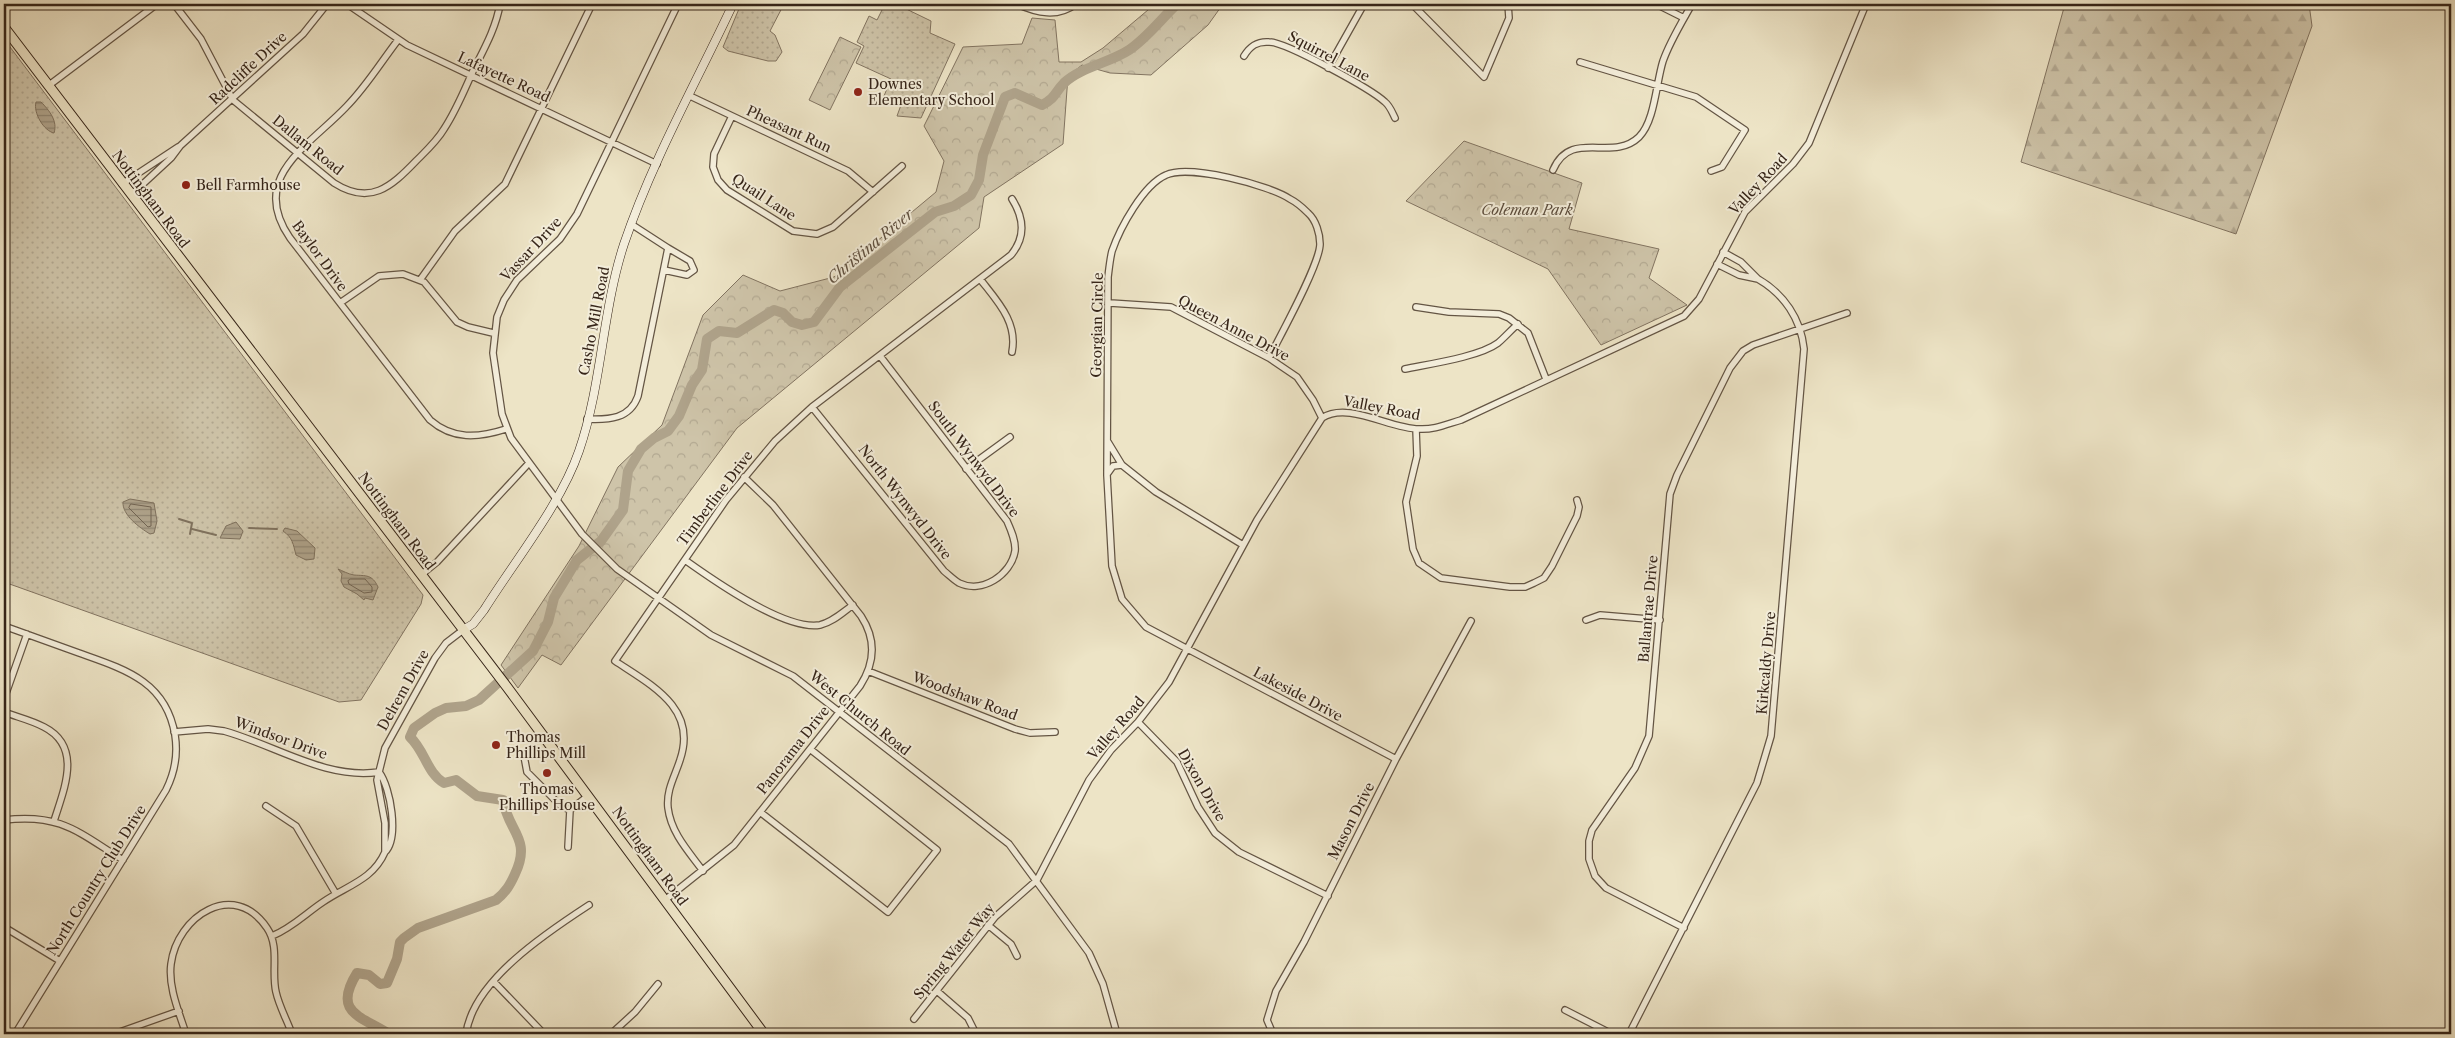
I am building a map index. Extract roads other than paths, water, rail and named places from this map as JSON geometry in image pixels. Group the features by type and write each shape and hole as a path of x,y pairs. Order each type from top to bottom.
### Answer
{"main road":[{"name":"Nottingham Road","path":"4,27 498,675 764,1034"}],"street":[{"path":"4,8 9,4"},
{"path":"48,86 157,4"},
{"name":"Dallam Road","path":"174,4 201,40 233,100 334,183 346,190 372,193 387,187 399,179 438,138 471,76 494,27 500,4"},
{"name":"Radcliffe Drive","path":"122,184 180,146 233,100 303,34 326,4"},
{"name":"Lafayette Road","path":"347,4 398,40 657,164"},
{"path":"420,280 455,231 504,184 592,4"},
{"name":"Vassar Drive","path":"529,464 506,429 502,414 493,353 493,333 500,309 508,292 522,274 553,247 566,231 583,204 678,4"},
{"name":"Casho Mill Road","path":"463,630 478,617 555,500 575,462 587,419 618,267 632,224 657,164 733,4"},
{"path":"1017,4 1034,11 1052,13 1066,10 1076,4"},
{"path":"1328,68 1364,4"},
{"path":"1412,4 1484,77 1508,18 1508,4"},
{"path":"1656,4 1684,18"},
{"path":"1553,170 1556,163 1572,150 1587,146 1620,147 1634,141 1648,124 1656,85 1666,52 1692,4"},
{"name":"Valley Road","path":"1037,880 1088,780 1111,750 1138,722 1169,682 1243,545 1272,495 1322,418 1329,414 1344,412 1416,429 1431,429 1461,420 1546,378 1684,316 1699,299 1745,212 1793,164 1809,143 1866,4"},
{"name":"Baylor Drive","path":"398,40 354,98 297,153 278,181 275,196 277,213 290,238 419,407 437,426 451,433 468,436 483,436 506,429"},
{"name":"Squirrel Lane","path":"1244,56 1252,46 1269,41 1290,48 1383,100 1391,109 1395,118"},
{"path":"1580,62 1696,97 1745,130 1722,167 1711,171"},
{"name":"Pheasant Run","path":"690,96 848,171 873,192"},
{"name":"Quail Lane","path":"732,116 714,154 713,167 718,180 727,190 785,228 808,234 825,231 842,221 902,166"},
{"name":"Radcliffe Drive","path":"131,195 171,158 180,146"},
{"name":"Georgian Circle","path":"1188,649 1146,627 1122,599 1112,566 1107,474 1110,302 1108,277 1112,253 1118,236 1149,188 1166,174 1190,171 1218,175 1290,198 1310,214 1318,229 1320,246 1313,268 1269,358"},
{"name":"Timberline Drive","path":"703,871 674,830 668,809 670,785 684,745 681,720 673,705 660,692 615,661 744,477 775,441 812,407 1011,255 1020,240 1022,220 1012,199"},
{"path":"632,224 690,261 694,270 687,275 664,270"},
{"path":"587,419 620,417 627,413 636,403 668,248"},
{"name":"Kirkcaldy Drive","path":"1629,1034 1757,783 1771,736 1804,364 1803,342 1800,329 1784,300 1741,262 1723,252"},
{"name":"Kirkcaldy Drive","path":"1717,264 1740,275 1758,279"},
{"path":"340,303 368,282 384,274 404,274 420,280 428,286 457,322 468,327 493,333"},
{"path":"980,279 1004,310 1012,326 1015,341 1012,352"},
{"name":"Queen Anne Drive","path":"1110,302 1171,307 1269,358 1297,377 1313,400 1322,418"},
{"path":"1416,307 1449,312 1499,314 1518,324 1528,333 1546,378"},
{"name":"Ballantrae Drive","path":"1684,928 1606,888 1592,871 1589,859 1589,841 1592,830 1635,768 1647,743 1651,720 1670,502 1676,475 1738,356 1753,345 1847,313"},
{"path":"1405,368 1435,364 1484,350 1498,343 1518,324"},
{"name":"South Wynwyd Drive","path":"880,356 1007,521 1013,533 1015,550 1010,564 993,582"},
{"name":"North Wynwyd Drive","path":"812,407 944,571 960,583 984,586 993,582"},
{"path":"1416,429 1417,456 1406,502 1413,549 1419,563 1441,578 1510,587 1525,587 1534,584 1544,578 1548,572 1573,524 1579,507 1577,500"},
{"path":"966,469 1010,437"},
{"path":"1108,441 1122,466 1156,492 1243,545"},
{"path":"421,575 436,562 529,464"},
{"name":"West Church Road","path":"529,464 589,543 616,569 720,641 793,676 912,771 999,835 1018,855 1037,880 1093,960 1105,992 1117,1034"},
{"path":"1107,474 1113,466 1122,466"},
{"name":"Panorama Drive","path":"665,900 729,850 840,712 868,671 872,655 871,636 866,623 765,497 744,477"},
{"path":"685,560 734,594 802,624 820,625 829,622 853,605"},
{"path":"1586,620 1600,615 1660,620"},
{"name":"Mason Drive","path":"1273,1034 1267,1020 1276,991 1328,896 1396,760 1471,621"},
{"name":"North Country Club Drive","path":"4,626 133,674 147,684 164,703 170,715 174,732 176,757 170,782 15,1034"},
{"name":"Delrem Drive","path":"272,936 293,926 316,907 368,876 379,864 385,852 392,846 393,826 384,779 380,772 385,748 435,658 446,643 463,630"},
{"path":"4,699 27,634"},
{"name":"Lakeside Drive","path":"1188,649 1396,760"},
{"name":"Woodshaw Road","path":"868,671 1014,729 1030,732 1055,732"},
{"path":"4,712 43,726 55,735 64,747 68,773 54,821"},
{"name":"Dixon Drive","path":"1138,722 1177,762 1198,807 1215,834 1240,852 1328,896"},
{"name":"Windsor Drive","path":"174,732 208,729 224,731 339,772 360,774 380,772"},
{"path":"760,812 888,912 937,850 810,749"},
{"path":"524,756 527,772 561,806 570,810"},
{"path":"568,847 570,810 588,796"},
{"path":"266,806 296,826 336,894"},
{"path":"4,820 32,817 54,821 76,831 123,860"},
{"name":"Spring Water Way","path":"914,1019 1001,910 1037,880"},
{"path":"466,1034 471,1012 479,997 531,945 589,905"},
{"path":"186,1034 171,981 172,958 180,935 199,914 219,906 242,908 261,920 272,936 274,985 292,1034"},
{"path":"988,925 1010,944 1017,956"},
{"path":"4,926 60,961"},
{"path":"494,982 544,1034"},
{"path":"611,1034 635,1012 658,984"},
{"path":"937,991 968,1018 976,1034"},
{"path":"1565,1010 1612,1034"},
{"path":"114,1034 179,1011"}],"water":[{"path":"36,102 41,102 52,116 55,124 54,133 50,132 40,121 36,111"},
{"path":"130,499 154,503 157,521 154,533 150,534 137,525 125,512 123,502"},
{"path":"236,522 243,531 240,539 220,538 226,526"},
{"path":"285,528 297,531 315,548 314,559 306,560 296,555 291,539 283,531"},
{"path":"338,569 352,575 368,576 371,578 378,587 373,600 365,598 364,600 344,587 341,581 342,574"}],"waterway":[{"name":"Christina River","path":"389,1034 353,1012 349,1005 350,986 357,973 369,975 380,984 387,983 397,959 400,942 404,938 418,928 496,900 511,882 520,862 521,852 520,843 509,820 503,800 477,796 456,780 444,783 438,779 410,737 414,728 435,713 446,708 466,706 479,700 533,651 548,622 554,598 577,560 601,541 623,510 628,471 641,449 654,438 668,431 679,416 692,385 702,370 707,339 719,331 737,333 774,310 783,313 792,322 802,325 814,322 840,287 935,212 954,206 971,195 979,180 983,155 1005,97 1015,93 1042,105 1050,100 1064,83 1071,78 1136,45 1177,4"},
{"path":"179,519 192,523 190,534"},
{"path":"249,528 277,529"},
{"path":"192,529 216,535"}],"place":[{"name":"Downes Elementary School","path":"858,92"},
{"name":"Bell Farmhouse","path":"186,185"},
{"name":"Thomas Phillips Mill","path":"496,745"},
{"name":"Thomas Phillips House","path":"547,773"}],"park label":[{"name":"Coleman Park","path":"1527,210"}]}
